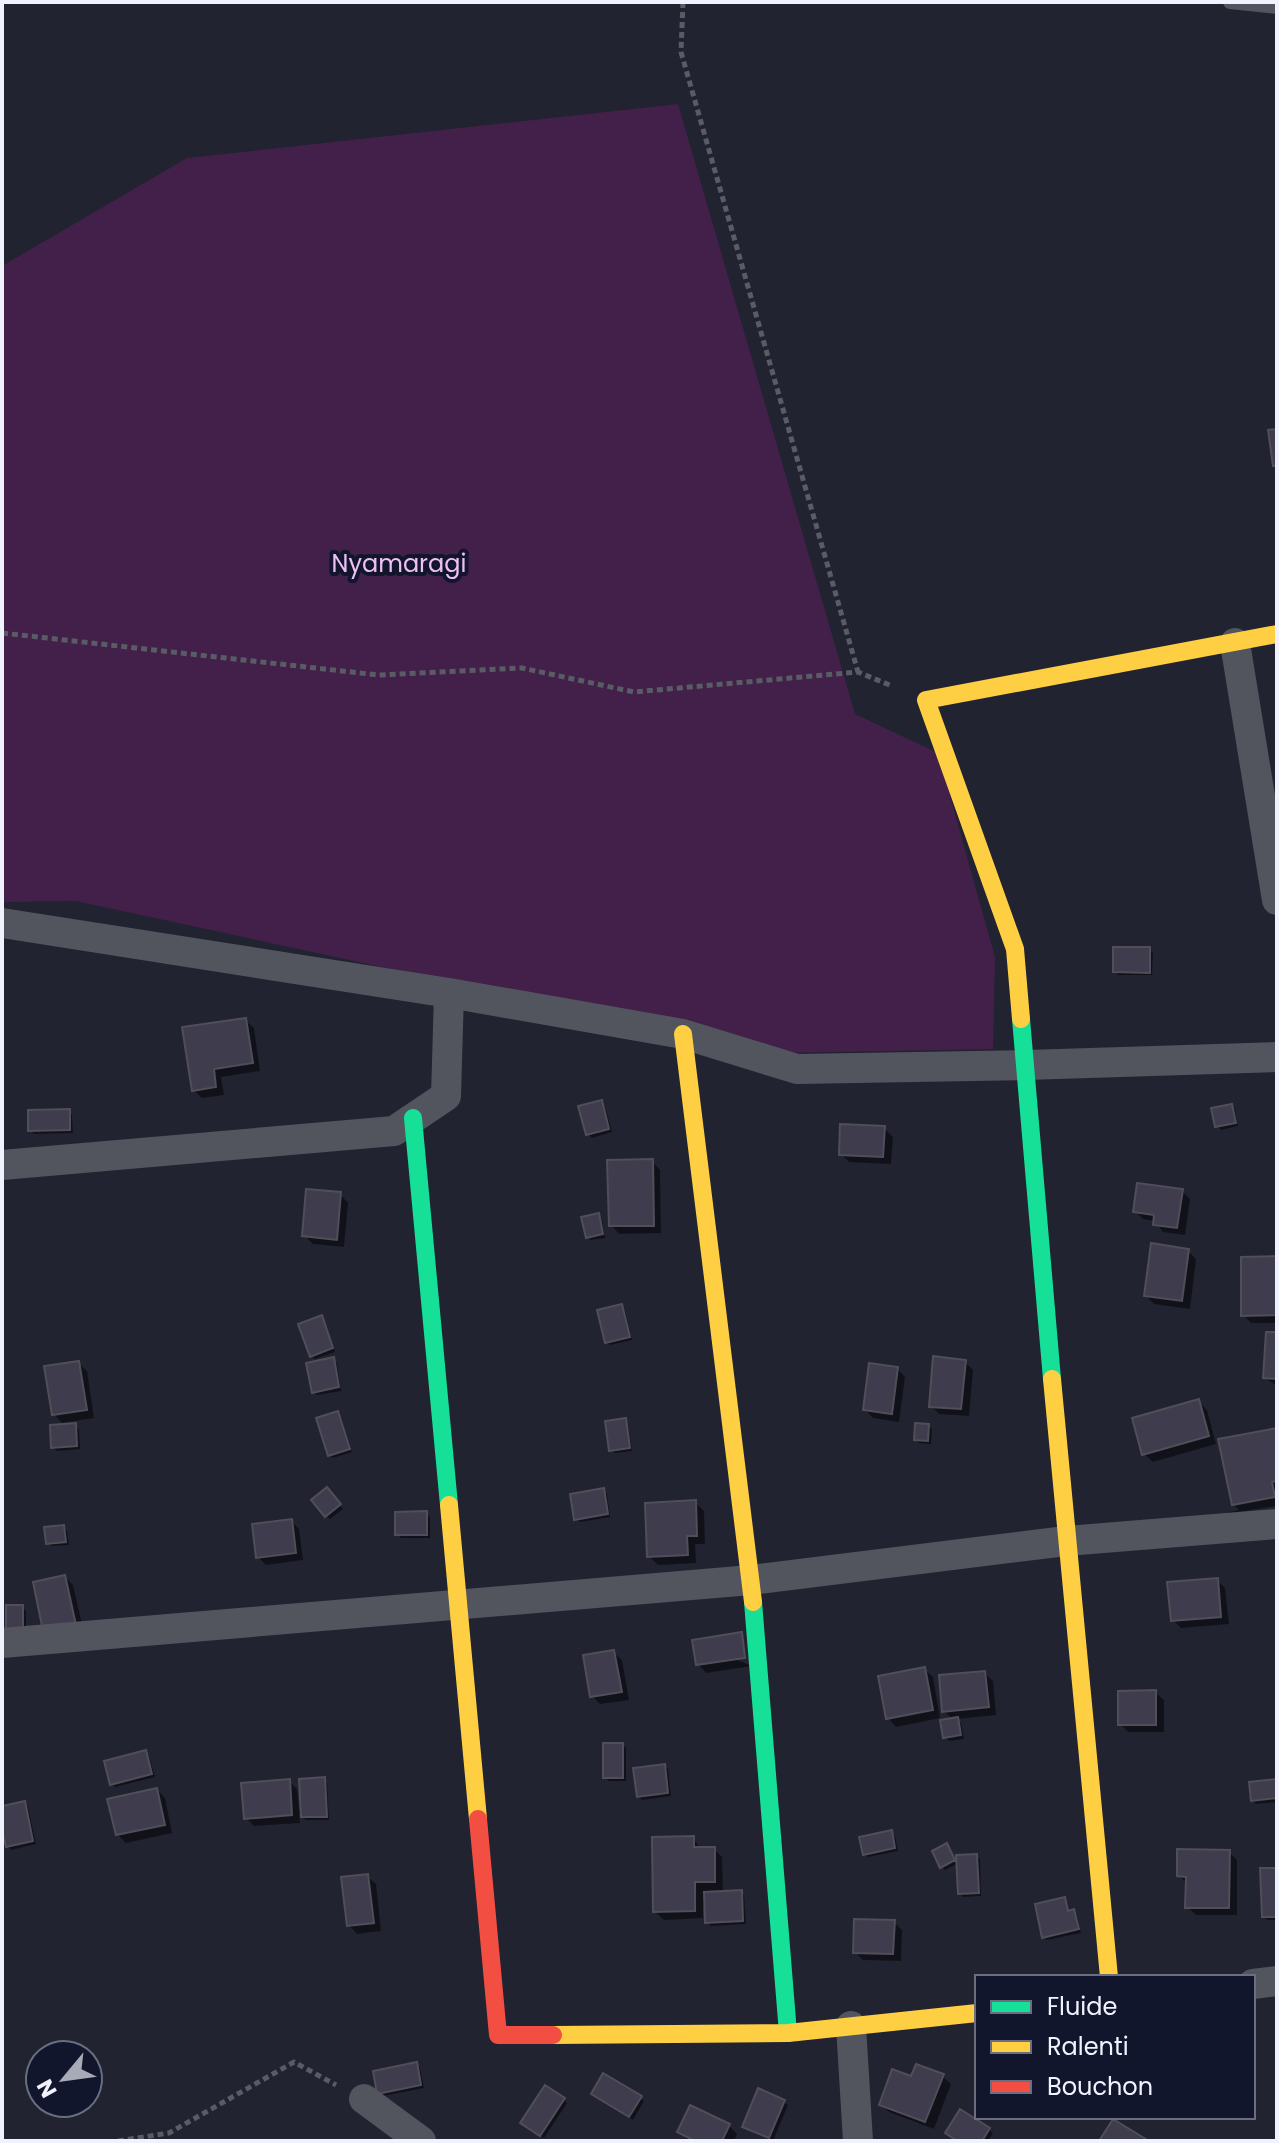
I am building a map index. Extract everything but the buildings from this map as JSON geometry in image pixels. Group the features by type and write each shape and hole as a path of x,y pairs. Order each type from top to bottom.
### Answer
{"street":[{"path":"1109,1975 1066,1541 1015,949 926,700 1277,634"},
{"path":"1235,643 1277,900"},
{"path":"2,923 449,993 683,1034 797,1069 1277,1057"},
{"path":"2,1165 394,1131 446,1096 449,993"},
{"path":"683,1034 751,1580 788,2033"},
{"path":"413,1118 498,2035 788,2033 975,2013"},
{"path":"2,1643 751,1580 1066,1541 1277,1524"},
{"path":"1255,1984 1277,1981"},
{"path":"851,2026 858,2141"},
{"path":"364,2099 421,2141"}],"lane":[{"path":"1230,2 1277,7"}],"path":[{"path":"683,2 681,52 858,672"},
{"path":"2,633 378,675 522,668 634,692 858,672 926,700"},
{"path":"118,2141 169,2133 294,2062 364,2099"}],"green space":[{"name":"Nyamaragi","path":"678,104 855,714 938,753 995,957 993,1049 781,1053 76,901 2,902 2,266 187,158"}],"traffic: fast":[{"path":"1021,1019 1052,1379"},
{"path":"413,1118 449,1505"},
{"path":"753,1602 788,2033"}],"traffic: slow":[{"path":"1021,1019 1015,949 926,700 1277,634"},
{"path":"683,1034 753,1602"},
{"path":"1052,1379 1109,1975"},
{"path":"449,1505 478,1819"},
{"path":"553,2035 788,2033 975,2013"}],"traffic: jam":[{"path":"478,1819 498,2035 553,2035"}]}
